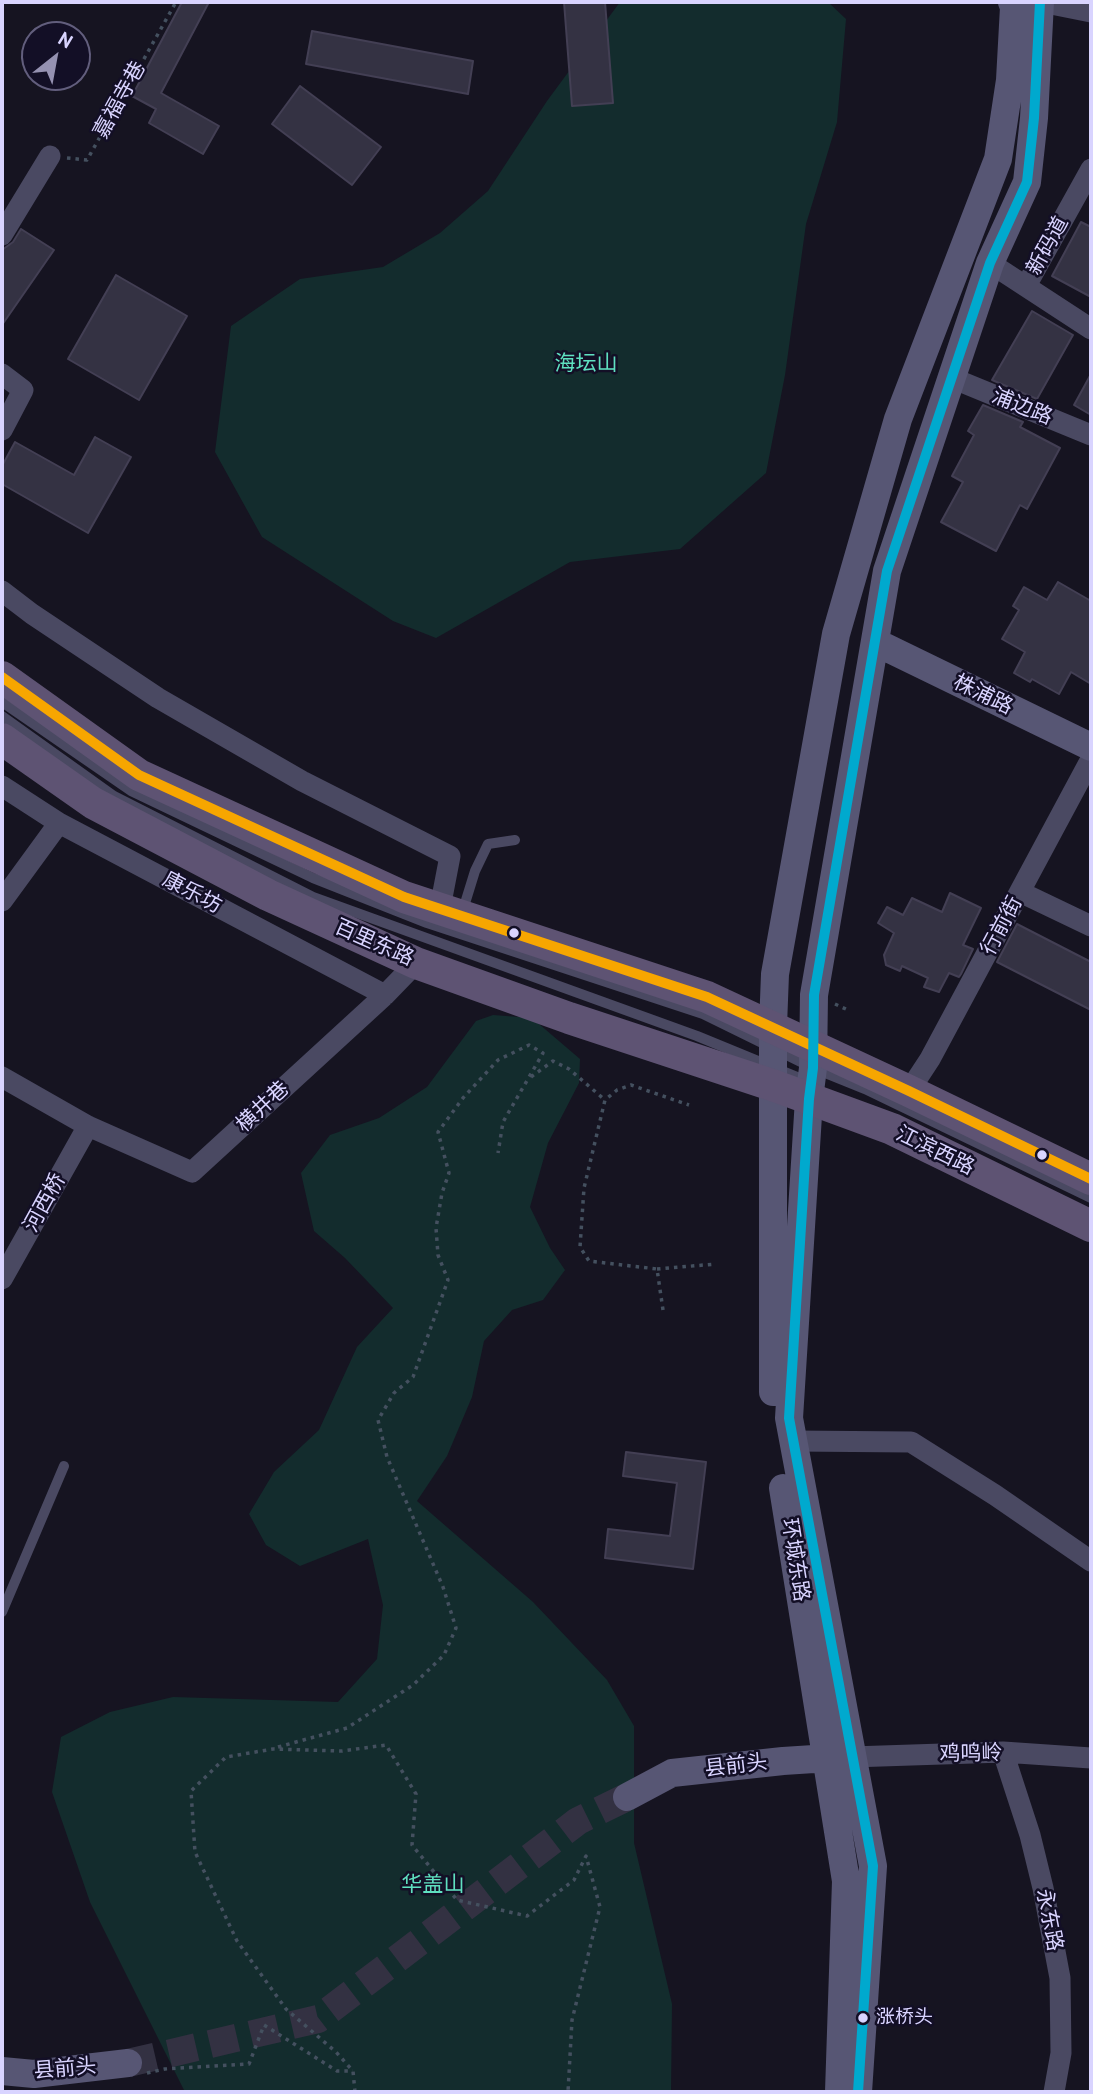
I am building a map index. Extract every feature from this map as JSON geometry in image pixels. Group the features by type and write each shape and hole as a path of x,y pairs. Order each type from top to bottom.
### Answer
{"main road":[{"name":"环城东路","path":"839,2092 846,1881 839,1757 789,1418 814,1077 814,995 887,570 990,263 1027,182 1034,118 1029,3"},
{"name":"环城东路","path":"858,2092 873,1866 839,1757 773,1426 775,974 836,634 898,419 998,159 1010,80 1029,3"},
{"name":"株浦路","path":"875,642 1091,747"},
{"path":"2,677 139,775 404,897 695,993 774,1057"},
{"name":"百里东路","path":"2,739 93,803 268,895 416,963 569,1018 774,1057"},
{"name":"江滨西路","path":"774,1057 814,1077 892,1129 1091,1226"},
{"name":"江滨西路","path":"774,1057 814,1077 909,1091 1091,1179"},
{"name":"县前头","path":"627,1797 672,1773 839,1757"},
{"name":"县前头","path":"2,2071 34,2074 135,2069"}],"street":[{"path":"1029,3 1091,12"},
{"path":"2,234 50,156"},
{"name":"新码道","path":"1026,286 1091,169"},
{"path":"990,263 1091,329"},
{"path":"2,374 23,390 2,429"},
{"name":"浦边路","path":"952,378 1091,435"},
{"path":"2,591 158,698 302,781 450,856 450,912"},
{"name":"行前街","path":"909,1091 930,1059 1091,759"},
{"name":"康乐坊","path":"2,786 59,823 385,995"},
{"path":"2,901 59,823"},
{"path":"1020,892 1091,926"},
{"name":"横井巷","path":"88,1126 192,1172 385,995 416,963"},
{"path":"2,1077 88,1126"},
{"name":"河西桥","path":"2,1279 88,1126"},
{"path":"794,1441 911,1442 995,1495 1091,1561"},
{"name":"鸡鸣岭","path":"839,1757 1003,1752 1091,1758"},
{"name":"永东路","path":"1003,1752 1030,1835 1060,1978 1061,2053 1054,2092"}],"lane":[{"path":"2,702 131,791 313,878 427,923 703,1014 774,1057"},
{"path":"2,716 114,796 313,897 697,1036 774,1057"},
{"path":"450,912 488,844 515,840"},
{"path":"814,1077 865,1089 1091,1198"},
{"path":"887,1114 1019,1178"},
{"path":"2,1612 64,1465"}],"path":[{"name":"嘉福寺巷","path":"50,156 87,160 176,2"},
{"path":"355,2092 353,2071 337,2052 286,2009 237,1941 195,1852 191,1791 226,1756 273,1749 347,1728 413,1685 444,1655 456,1628 443,1587 387,1457 378,1420 394,1393 413,1377 448,1280 438,1255 436,1228 449,1172 438,1132 463,1098 498,1060 528,1045 544,1053 503,1122 498,1153"},
{"path":"529,1078 553,1061 569,1069 606,1100"},
{"path":"689,1105 631,1085 617,1090 606,1100 584,1188 580,1247 589,1261 657,1269 716,1264"},
{"path":"657,1269 663,1310"},
{"path":"273,1749 342,1751 386,1745 416,1794 412,1845 457,1900 527,1916 574,1880 586,1856 600,1907 572,2020 568,2092"},
{"path":"135,2069 249,2064 264,2025 337,2071 353,2071"}],"green space":[{"name":"海坛山","path":"620,2 828,2 846,19 837,122 806,224 785,375 766,473 680,549 570,562 436,638 393,621 262,537 215,452 231,326 300,279 383,267 440,233 488,191 547,101"},
{"name":"华盖山","path":"493,1015 532,1018 580,1059 579,1083 548,1143 530,1207 550,1248 565,1270 543,1300 512,1310 484,1341 472,1397 447,1456 417,1501 533,1602 607,1680 634,1726 634,1843 672,2004 671,2092 185,2092 90,1902 52,1792 61,1737 110,1712 173,1697 338,1702 377,1659 383,1605 368,1539 300,1566 266,1545 249,1514 274,1472 319,1430 357,1347 393,1308 345,1258 314,1231 301,1173 330,1135 379,1118 427,1087 476,1021"}],"building":[{"path":"182,2 209,2 161,93 219,126 203,154 149,123 156,109 132,96"},
{"path":"564,2 605,2 613,103 572,106"},
{"path":"312,31 473,61 468,94 306,64"},
{"path":"300,86 381,147 352,185 272,124"},
{"path":"1081,222 1091,227 1091,297 1052,276"},
{"path":"21,229 54,250 2,325 2,250 13,242"},
{"path":"116,275 187,316 139,400 68,359"},
{"path":"1032,311 1073,335 1037,399 992,380"},
{"path":"1091,374 1091,415 1074,405"},
{"path":"983,405 1023,422 1020,427 1060,448 1027,509 1020,505 996,551 941,522 963,482 952,476 974,435 968,431"},
{"path":"95,437 131,457 88,533 2,484 2,466 15,442 74,475"},
{"path":"1058,582 1091,601 1091,684 1071,672 1059,694 1032,679 1030,682 1014,673 1025,652 1002,639 1019,610 1013,606 1024,587 1047,600"},
{"path":"950,893 981,908 963,945 973,949 961,974 959,977 949,973 939,992 924,987 928,978 902,966 900,971 886,965 884,955 894,933 878,923 887,907 903,915 912,898 942,912"},
{"path":"1017,924 1091,962 1091,1010 997,962"},
{"path":"626,1452 706,1462 693,1569 605,1558 608,1529 670,1536 677,1483 623,1476"}],"tunnel":[{"path":"128,2063 318,2019 578,1821 627,1797"}],"transit line":[{"path":"858,2092 873,1866 789,1418 813,1068 814,995 887,571 990,263 1027,182 1034,118 1040,2"},
{"path":"2,677 139,775 404,897 707,997 1091,1179"}],"place":[{"name":"涨桥头","path":"863,2018"}]}
